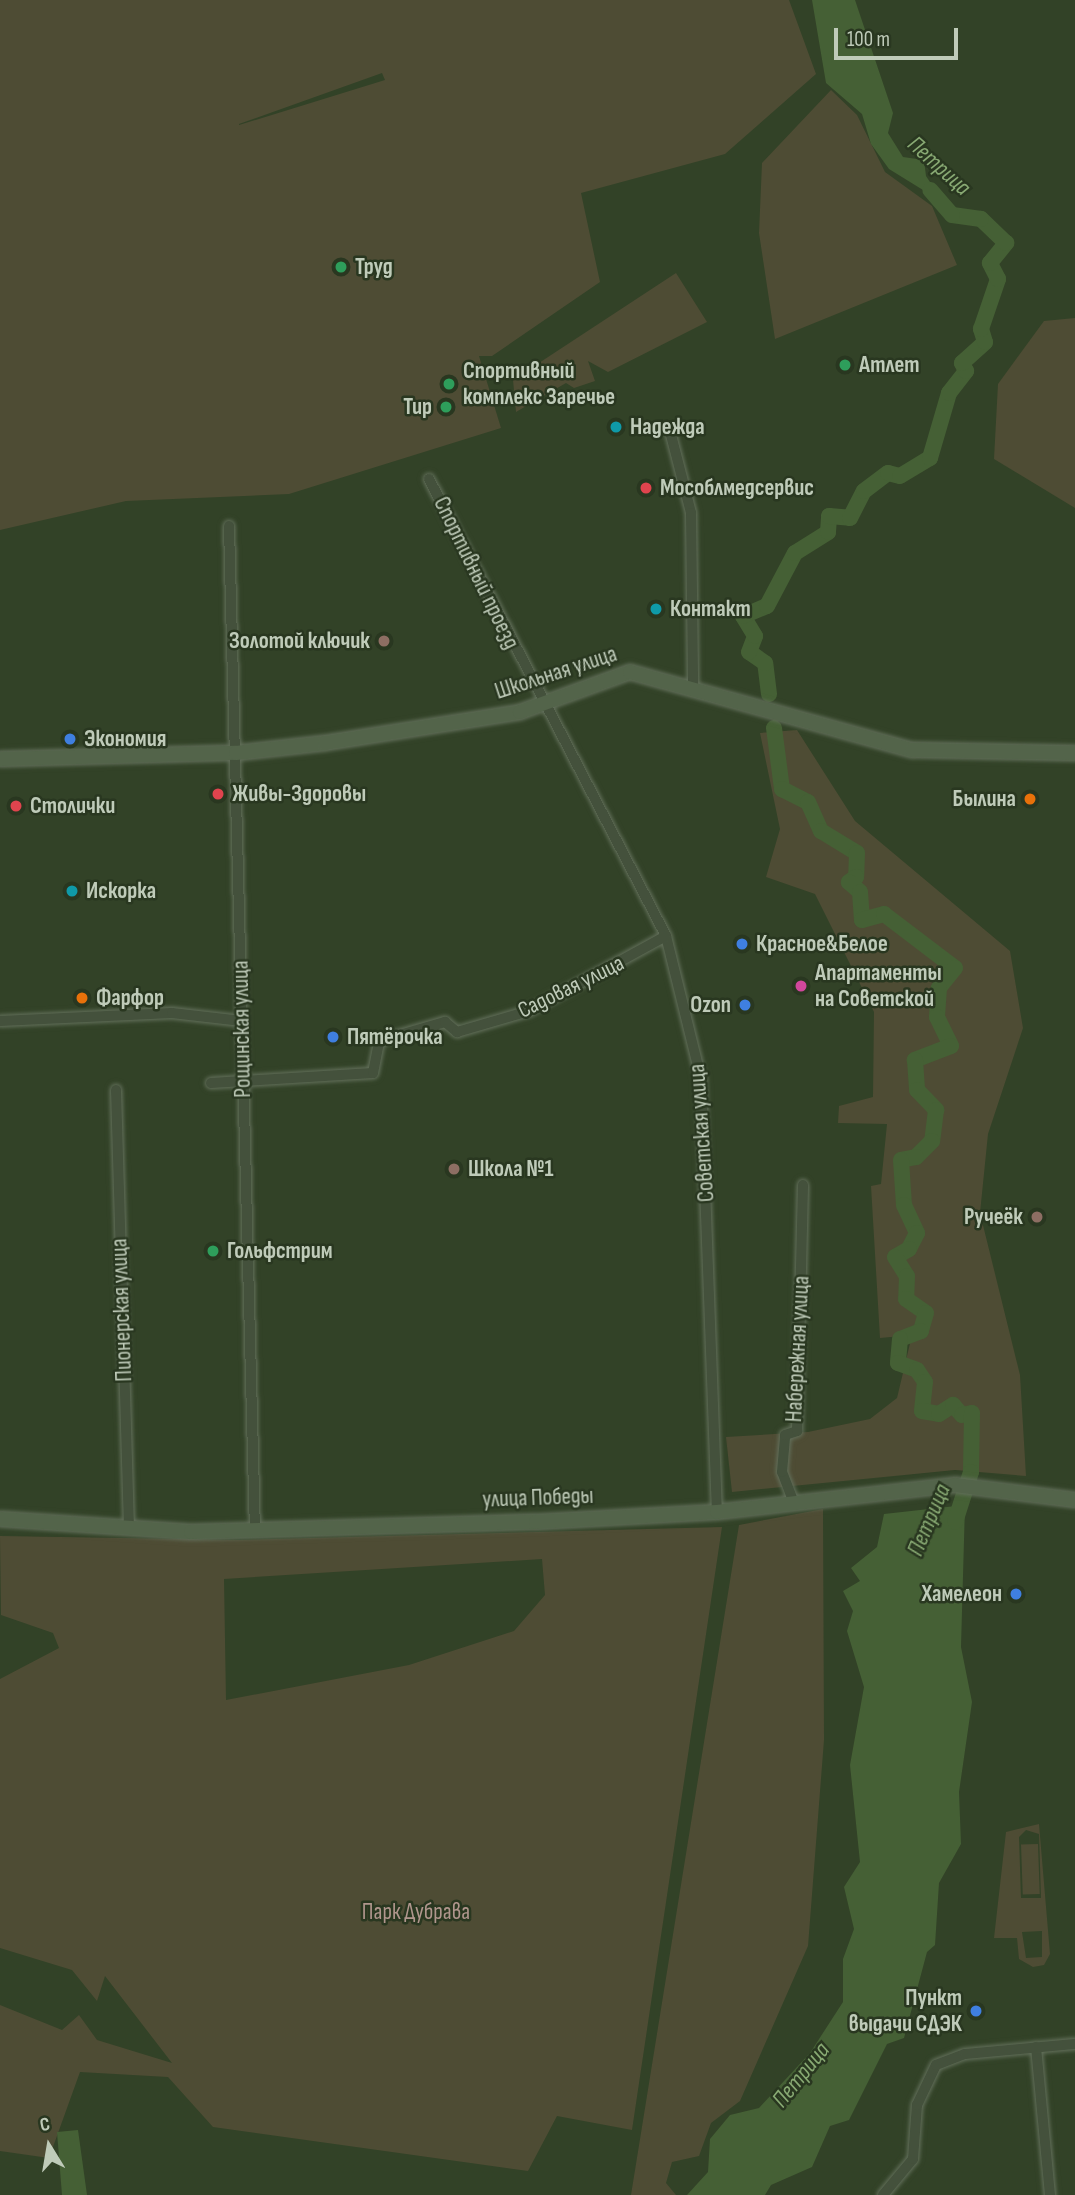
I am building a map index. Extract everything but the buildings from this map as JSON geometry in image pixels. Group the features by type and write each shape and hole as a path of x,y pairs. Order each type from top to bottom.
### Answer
{"street":[{"path":"670,431 691,513 693,688"},
{"name":"Спортивный проезд","path":"429,479 541,704"},
{"name":"Рощинская улица","path":"229,526 255,1531"},
{"name":"Школьная улица","path":"0,759 236,753 482,719 541,704 621,672 693,688 912,750 1075,753"},
{"name":"Советская улица","path":"541,704 653,902 666,936 701,1078 717,1512"},
{"name":"Садовая улица","path":"211,1083 373,1073 379,1041 445,1022 457,1031 529,1011 666,936"},
{"path":"0,1021 172,1013 242,1021"},
{"name":"Пионерская улица","path":"116,1090 129,1529"},
{"name":"Набережная улица","path":"794,1503 782,1472 785,1435 797,1431 803,1185"},
{"name":"улица Победы","path":"0,1519 129,1529 255,1531 717,1512 955,1485 1075,1500"},
{"path":"883,2195 913,2159 917,2105 927,2077 945,2058 1075,2044"},
{"path":"1036,2048 1050,2195"}],"green space":[{"path":"0,0 789,0 816,74 725,154 581,193 600,282 492,356 479,356 501,428 289,494 126,501 0,530","holes":["382,73 385,80 239,125"]},
{"path":"831,90 857,115 885,172 932,206 957,265 775,339 759,233 762,163"},
{"path":"676,273 707,322 608,372 588,361 595,381 574,388 566,383 516,412 513,380"},
{"path":"1075,318 1075,508 994,459 998,384 1044,321"},
{"path":"797,730 855,821 1010,951 1023,1028 988,1134 980,1213 1020,1375 1026,1476 955,1470 732,1492 726,1437 808,1432 870,1419 897,1398 912,1335 880,1338 871,1186 881,1184 887,1124 838,1123 839,1106 873,1097 874,1012 815,894 766,877 780,829 760,733"},
{"path":"823,1509 824,1740 808,1946 740,2101 711,2123 699,2156 672,2162 666,2183 676,2195 631,2195 739,1525"},
{"name":"Парк Дубрава","path":"722,1527 632,2130 557,2116 528,2171 213,2127 168,2077 80,2072 49,2158 0,2151 0,2005 62,2030 79,2015 97,2040 172,2063 105,1976 97,2001 72,1970 0,1948 0,1679 59,1648 53,1633 1,1615 0,1536 239,1540","holes":["542,1559 545,1595 514,1631 409,1665 226,1700 224,1579"]},
{"path":"1039,1824 1050,1954 1044,1965 1033,1967 1019,1959 1017,1938 994,1938 1006,1832","holes":["1026,1830 1039,1834 1041,1898 1021,1898 1019,1837","1042,1931 1042,1957 1026,1958 1022,1932"]},
{"path":"1038,1844 1040,1894 1023,1895 1021,1845"}],"water":[{"path":"812,0 855,0 893,113 888,133 903,157 924,160 926,176 944,203 889,169 871,144 862,114 826,83"},
{"path":"965,1505 961,1647 972,1702 959,1792 961,1844 939,1883 935,1945 927,1952 904,2038 887,2044 849,2120 830,2126 812,2167 771,2185 765,2195 687,2195 708,2172 710,2139 730,2115 759,2108 810,2053 843,2002 843,1959 854,1929 844,1887 860,1862 850,1765 864,1687 847,1631 853,1611 843,1591 860,1581 851,1568 877,1547 884,1514"},
{"path":"78,2130 87,2195 62,2195 57,2132"}],"waterway":[{"name":"Петрица","path":"769,694 765,663 749,652 755,636 743,616 767,606 795,553 828,532 829,516 850,518 864,491 888,473 900,476 930,458 949,393 966,371 962,363 985,342 981,329 998,279 990,263 1006,243 981,219 952,215 930,190"},
{"name":"Петрица","path":"774,728 782,789 808,802 821,831 857,853 856,877 849,882 860,892 862,920 884,914 955,968 939,988 937,1017 951,1046 915,1060 917,1090 936,1110 932,1141 916,1157 901,1160 904,1205 917,1233 909,1249 895,1257 907,1276 906,1299 926,1313 921,1331 900,1339 898,1363 917,1370 925,1382 922,1411 939,1414 953,1405 962,1415 972,1413 971,1472 955,1522"}],"place":[{"name":"Труд","path":"341,267"},
{"name":"Атлет","path":"845,365"},
{"name":"Спортивный комплекс Заречье","path":"449,384"},
{"name":"Тир","path":"446,407"},
{"name":"Надежда","path":"616,427"},
{"name":"Мособлмедсервис","path":"646,488"},
{"name":"Контакт","path":"656,609"},
{"name":"Золотой ключик","path":"384,641"},
{"name":"Экономия","path":"70,739"},
{"name":"Живы-Здоровы","path":"218,794"},
{"name":"Былина","path":"1030,799"},
{"name":"Столички","path":"16,806"},
{"name":"Искорка","path":"72,891"},
{"name":"Красное&Белое","path":"742,944"},
{"name":"Апартаменты на Советской","path":"801,986"},
{"name":"Фарфор","path":"82,998"},
{"name":"Ozon","path":"745,1005"},
{"name":"Пятёрочка","path":"333,1037"},
{"name":"Школа №1","path":"454,1169"},
{"name":"Ручеёк","path":"1037,1217"},
{"name":"Гольфстрим","path":"213,1251"},
{"name":"Хамелеон","path":"1016,1594"},
{"name":"Пункт выдачи СДЭК","path":"976,2011"}]}
